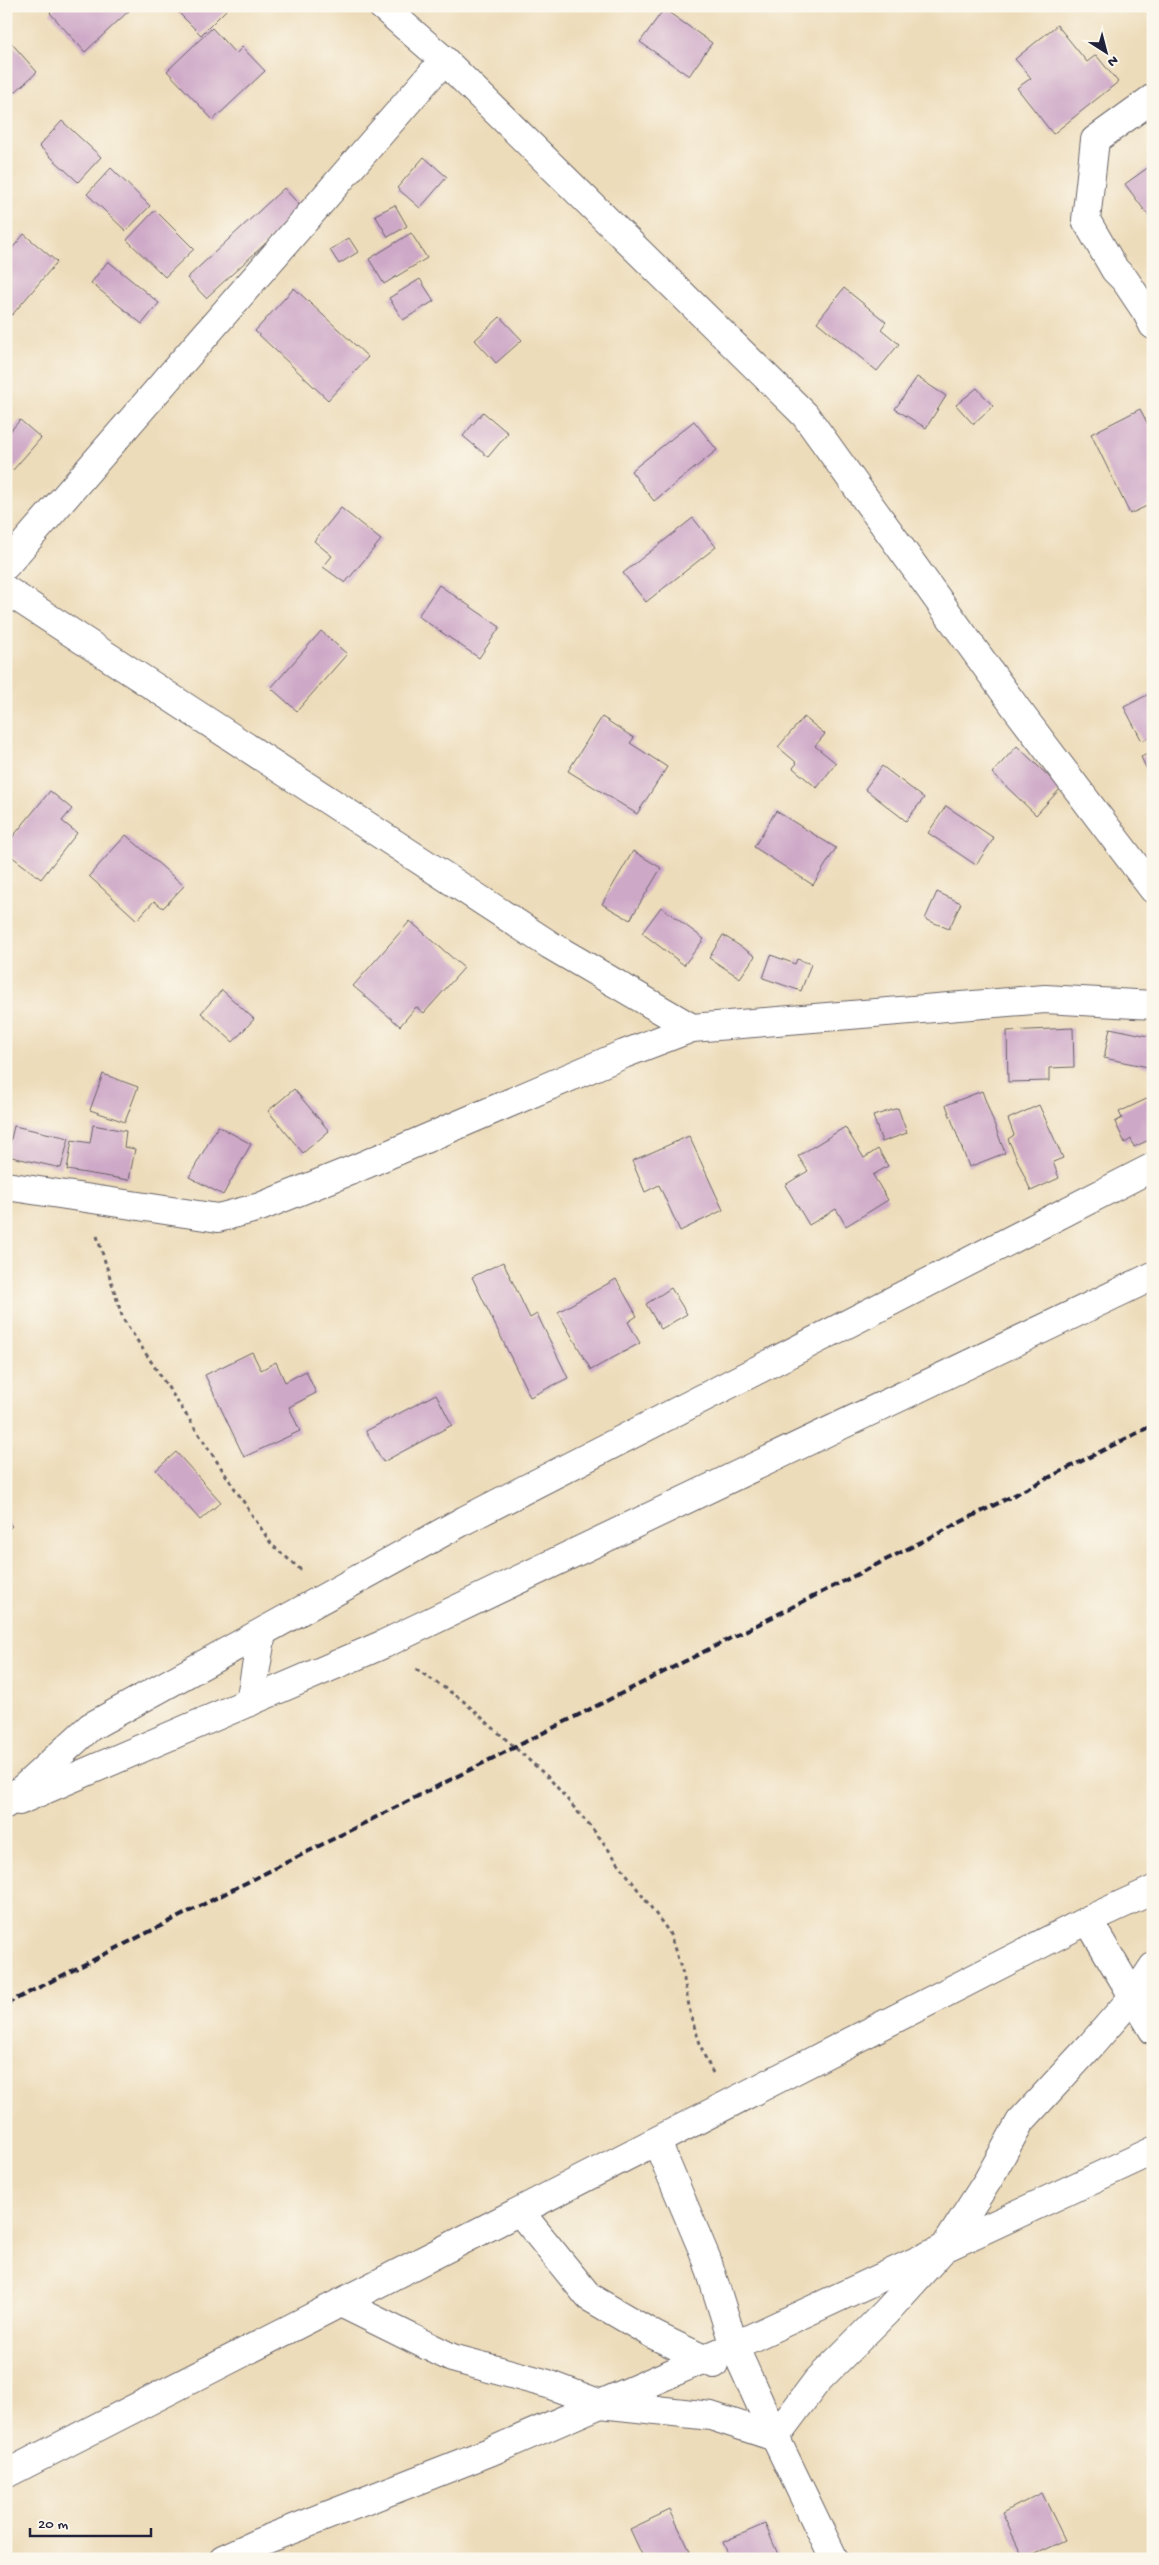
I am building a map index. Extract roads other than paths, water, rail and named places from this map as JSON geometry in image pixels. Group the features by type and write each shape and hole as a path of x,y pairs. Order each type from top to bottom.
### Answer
{"street":[{"path":"382,6 444,60 805,415 1016,708 1153,890"},
{"path":"6,565 444,60"},
{"path":"1153,98 1095,140 1086,220 1115,270 1125,280 1153,325"},
{"path":"6,590 550,945 692,1028"},
{"path":"6,1186 218,1218 252,1209 357,1168 624,1054 692,1028 1045,998 1153,1005"},
{"path":"6,1805 90,1727 465,1520 1153,1167"},
{"path":"6,1805 384,1644 1153,1276"},
{"path":"250,1702 262,1633"},
{"path":"6,2474 1088,1920 1153,1890"},
{"path":"1088,1920 1153,2030"},
{"path":"775,2437 817,2381 886,2312 945,2247 988,2180 1020,2122 1092,2044 1133,1996 1153,1967"},
{"path":"657,2142 707,2260 734,2346 775,2437 834,2559"},
{"path":"223,2559 260,2542 492,2451 703,2360 1153,2151"},
{"path":"520,2212 589,2297 703,2360 749,2378"},
{"path":"341,2303 452,2358 548,2384 601,2404 711,2416 775,2437"}],"railway":[{"path":"6,2004 1153,1425"}]}
